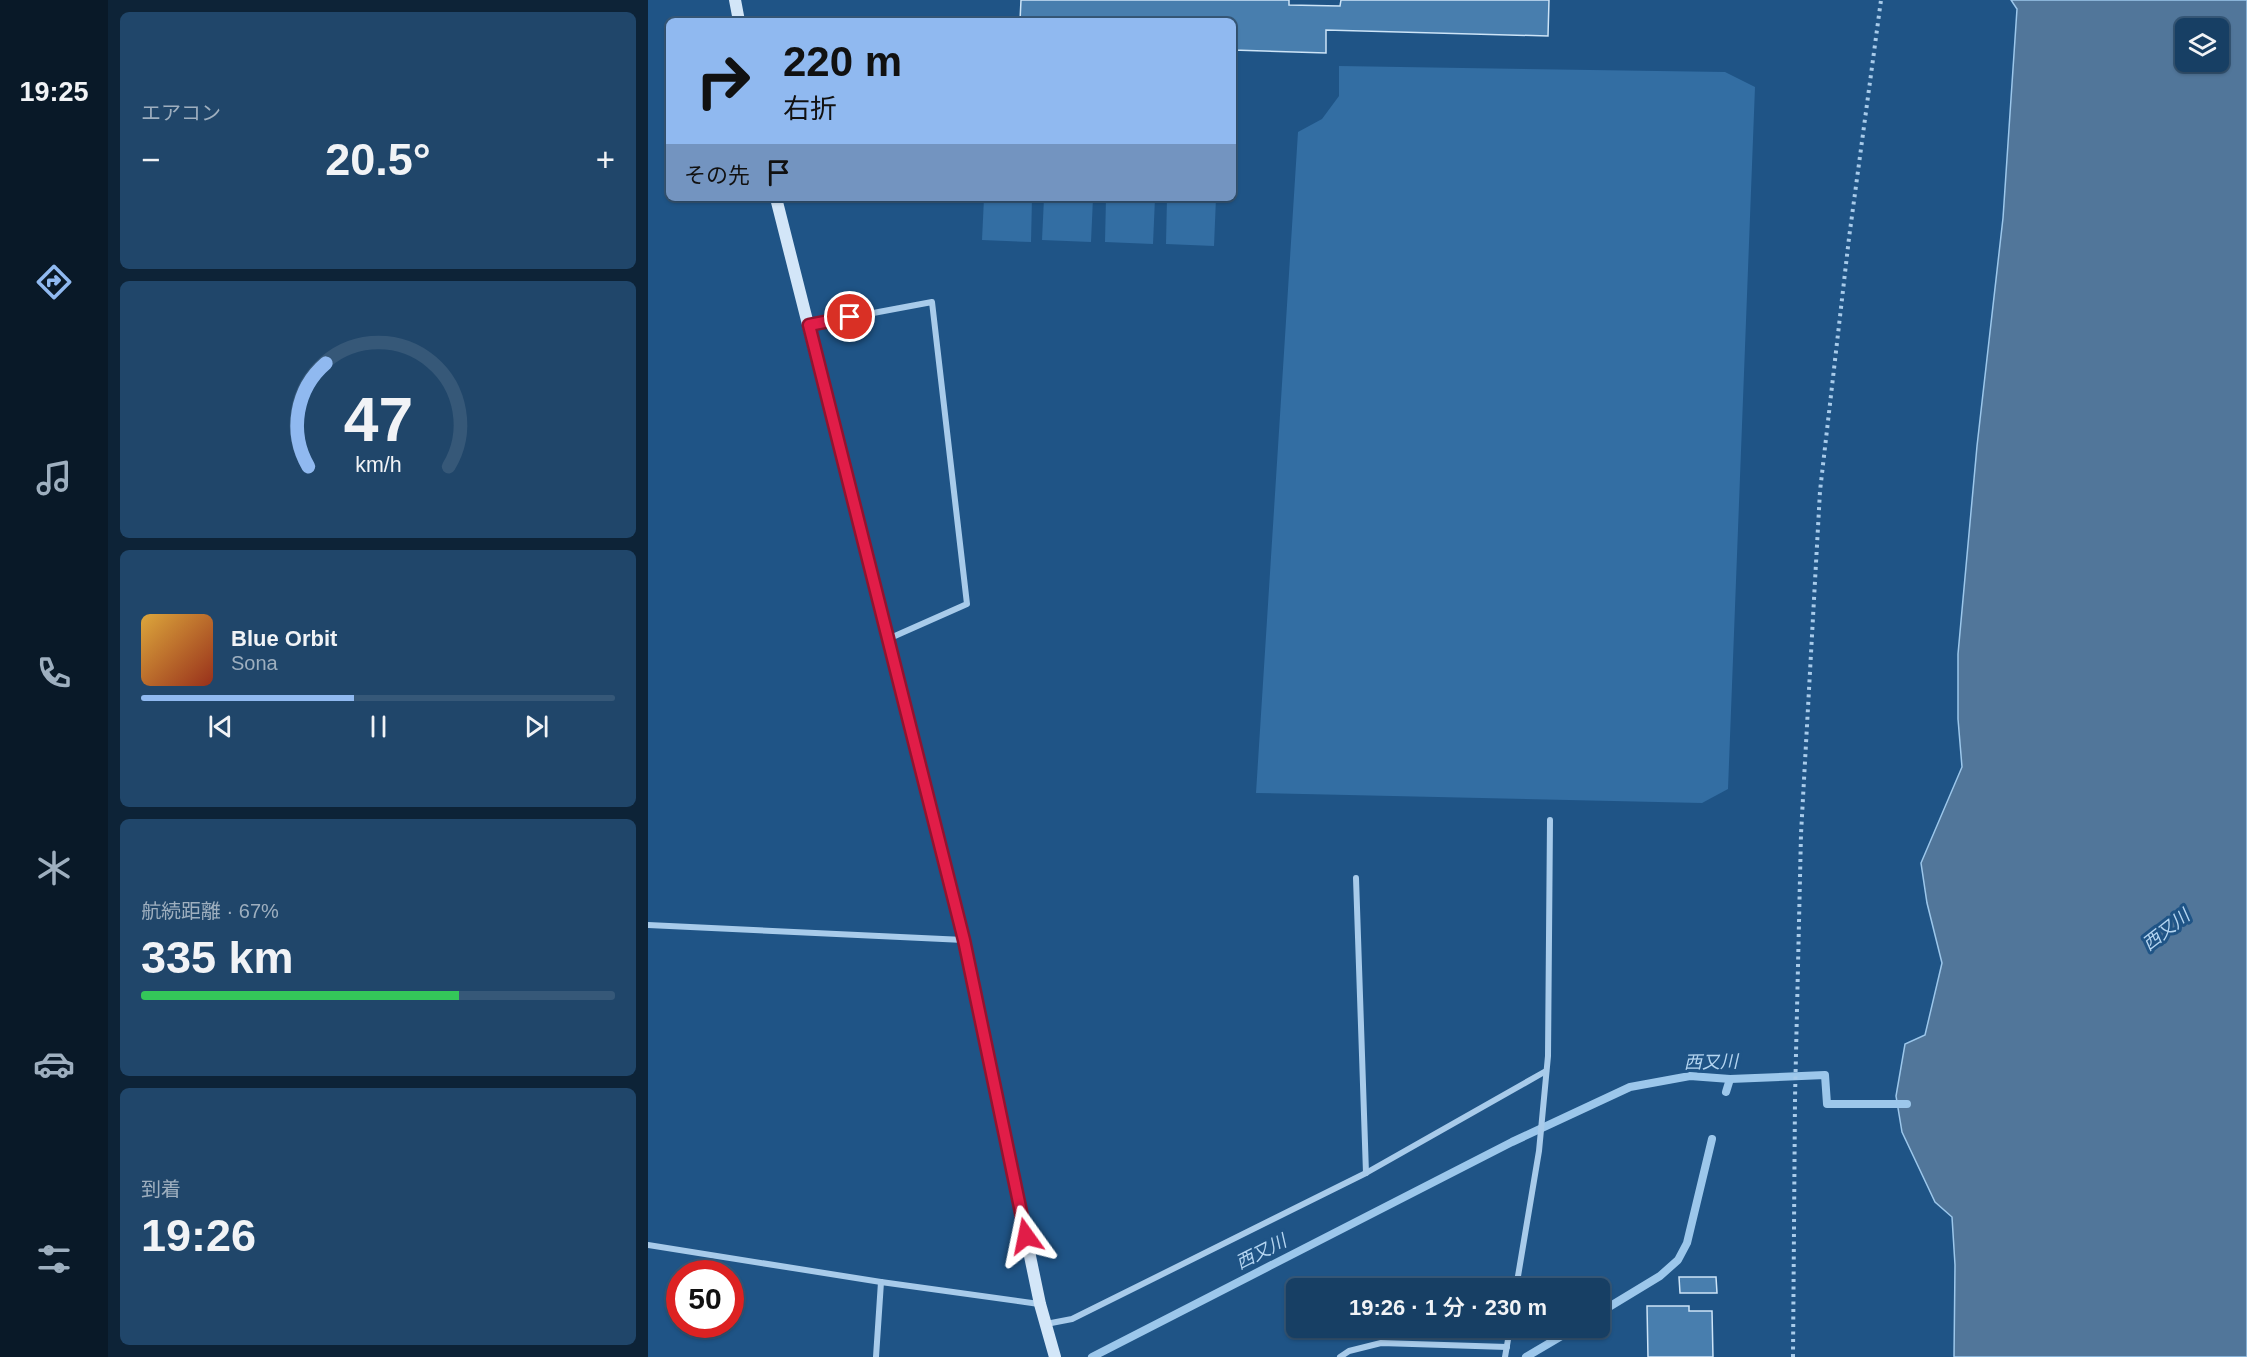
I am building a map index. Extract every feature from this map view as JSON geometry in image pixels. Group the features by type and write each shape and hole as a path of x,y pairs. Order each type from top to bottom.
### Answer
{"main road":[{"path":"735,0 738,18"},
{"path":"777,201 964,940 1040,1304 1055,1357"}],"street":[{"path":"809,325 932,302 967,604 888,639"},
{"path":"1518,1278 1539,1151 1548,1056 1550,820"},
{"path":"1356,878 1366,1173"},
{"path":"648,925 964,940"},
{"path":"1046,1324 1072,1319 1366,1173 1546,1071"},
{"path":"648,1245 881,1282 1040,1304"},
{"path":"876,1357 881,1282"},
{"path":"1505,1356 1508,1338"},
{"path":"1340,1357 1349,1351 1381,1343 1507,1347"}],"path":[{"path":"1793,1357 1795,1098 1801,834 1820,491 1848,238 1881,0"}],"shaded area":[{"path":"1339,66 1725,72 1755,87 1728,789 1702,803 1256,793 1298,132 1322,119 1339,96"},
{"path":"984,201 1032,201 1031,242 982,240"},
{"path":"1044,201 1093,201 1091,242 1042,240"},
{"path":"1106,201 1155,201 1153,244 1105,242"},
{"path":"1167,201 1216,201 1214,246 1166,244"}],"water":[{"path":"2011,0 2247,0 2247,1357 1954,1357 1955,1265 1952,1217 1935,1202 1902,1132 1896,1096 1905,1044 1925,1035 1942,963 1927,903 1921,863 1962,767 1958,719 1958,654 1977,446 2003,218 2017,9"}],"building":[{"path":"1021,0 1289,0 1289,5 1340,6 1341,0 1549,0 1548,36 1326,30 1326,53 1236,50 1236,18 1020,18"},
{"path":"1679,1277 1716,1277 1717,1293 1680,1293"},
{"path":"1647,1306 1689,1306 1689,1311 1712,1311 1713,1357 1648,1357"}],"waterway":[{"name":"西又川","path":"1092,1357 1512,1142 1630,1087 1690,1076 1730,1079 1825,1075 1827,1104 1907,1104"},
{"path":"1726,1092 1730,1079"},
{"path":"1610,1306 1660,1276 1678,1260 1687,1243 1712,1139"},
{"path":"1526,1357 1558,1338"}],"route":[{"path":"850,317 809,325 964,940 1026,1236"}]}
